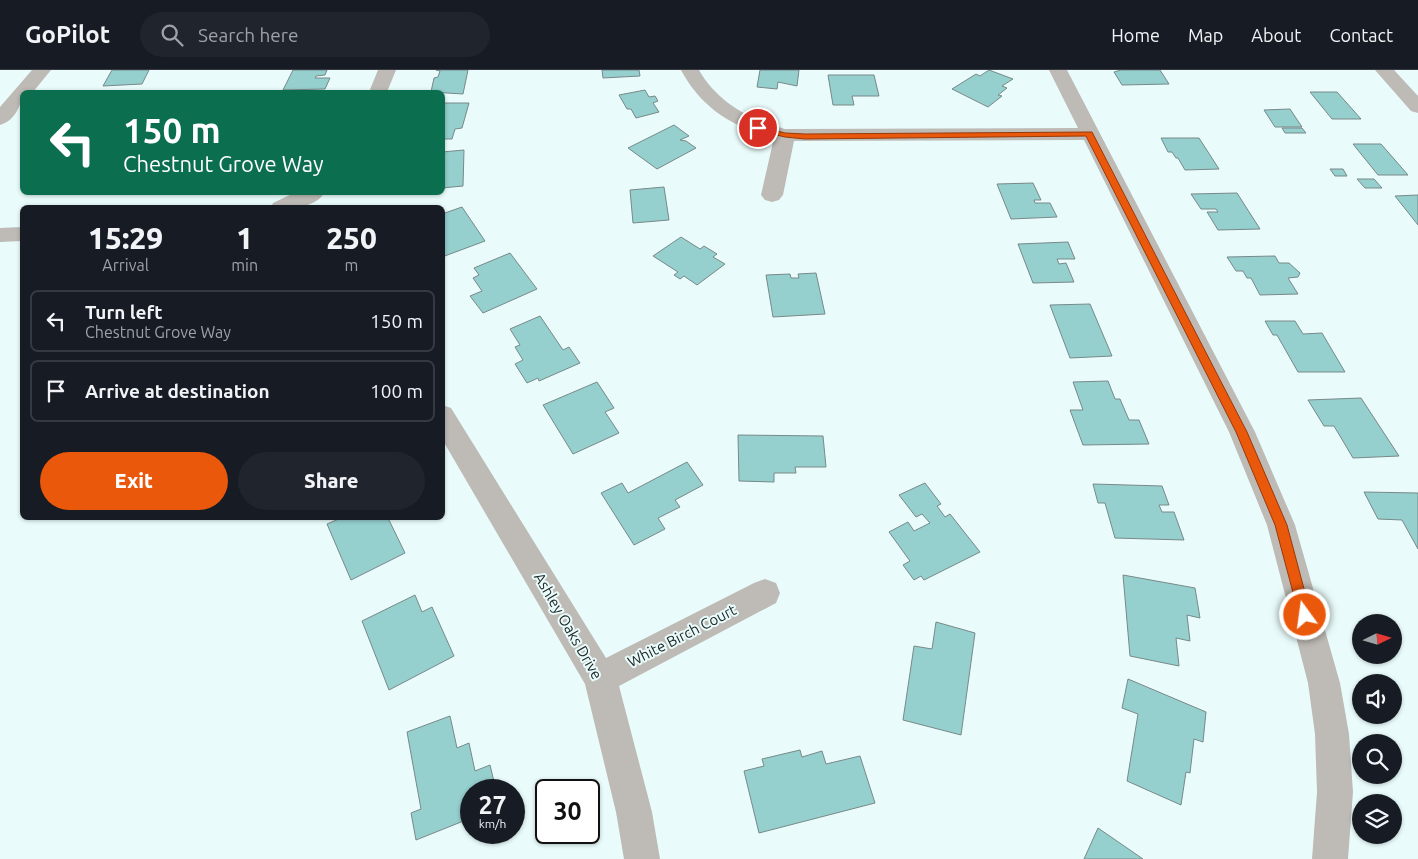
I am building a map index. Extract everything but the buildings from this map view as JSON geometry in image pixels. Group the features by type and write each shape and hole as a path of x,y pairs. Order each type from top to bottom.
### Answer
{"street":[{"path":"25,90 42,70"},
{"path":"379,90 387,70"},
{"path":"690,70 701,86 727,112 758,128 785,135 1089,134"},
{"path":"1058,70 1242,432 1281,525 1324,683 1332,734 1335,792 1330,859"},
{"path":"1384,70 1418,107"},
{"path":"0,119 20,96"},
{"path":"772,195 785,135"},
{"path":"292,205 314,199"},
{"path":"0,236 20,234"},
{"name":"Ashley Oaks Drive","path":"445,420 600,678 614,727 634,812 642,859"},
{"name":"White Birch Court","path":"600,678 765,593"}],"route":[{"path":"758,128 785,135 805,136 1089,134 1242,432 1281,525 1305,615"}]}
